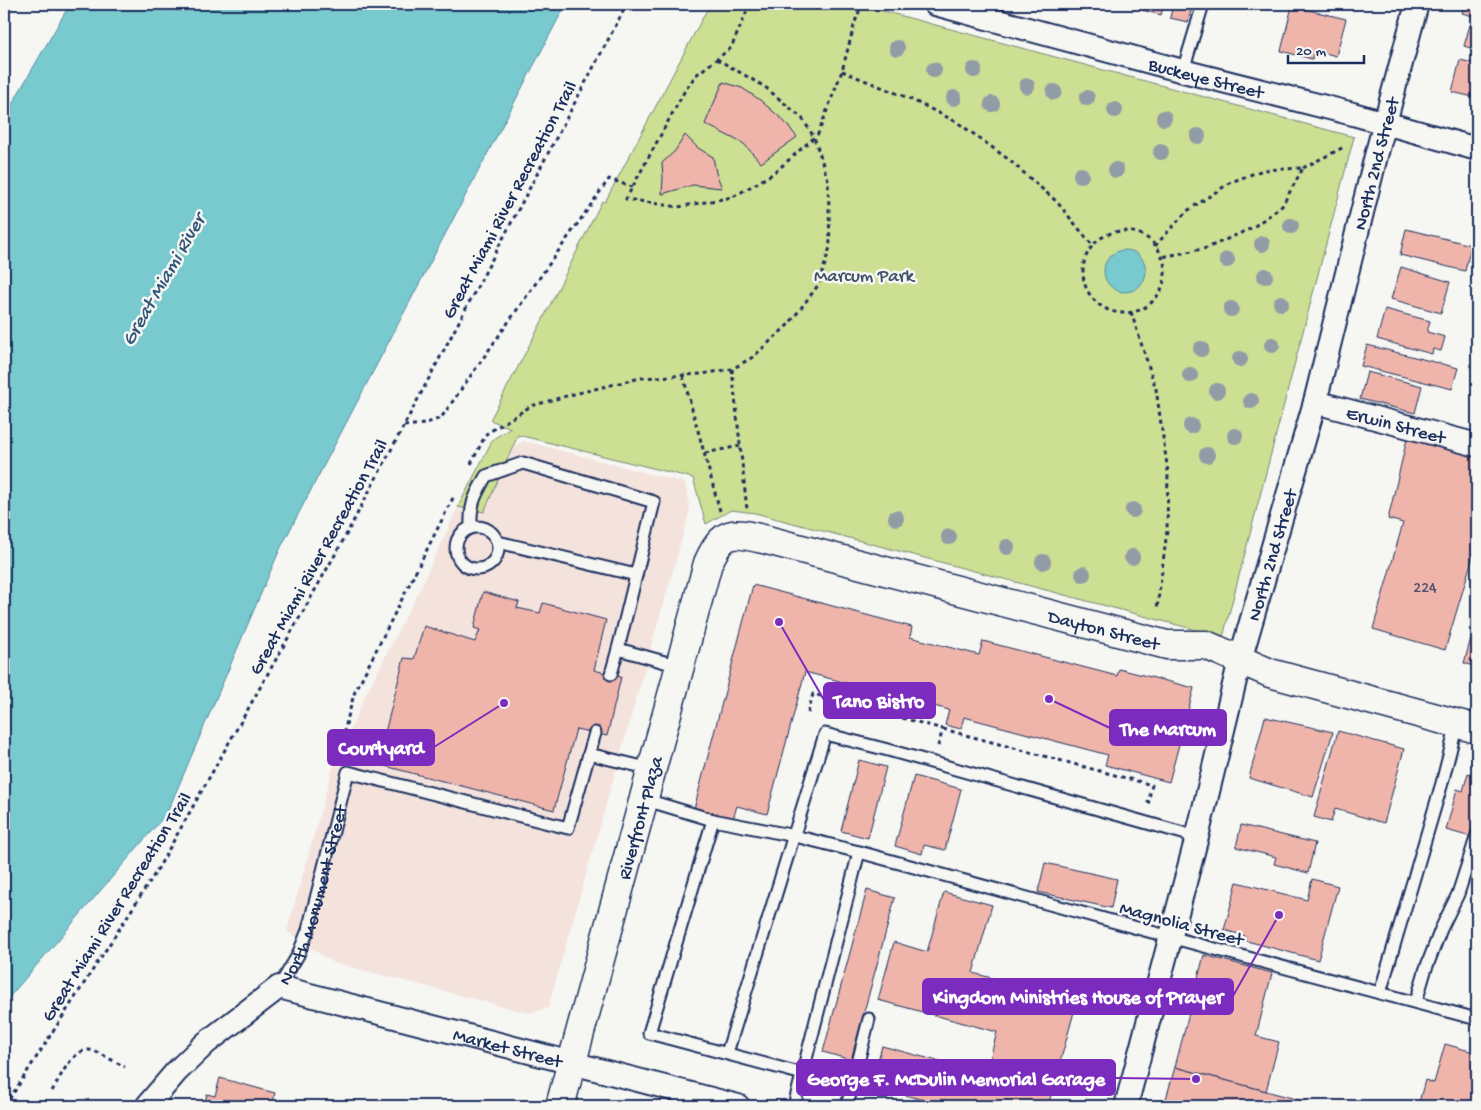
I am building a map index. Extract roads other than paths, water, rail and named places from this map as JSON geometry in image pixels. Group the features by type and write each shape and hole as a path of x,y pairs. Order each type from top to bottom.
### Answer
{"street":[{"name":"Buckeye Street","path":"935,4 1477,149"},
{"name":"North 2nd Street","path":"1126,1106 1197,837 1240,660 1315,402 1376,156 1417,4"},
{"name":"Erwin Street","path":"1315,402 1477,445"},
{"name":"Dayton Street","path":"738,536 1167,644 1206,645 1270,673 1467,726"},
{"name":"Riverfront Plaza","path":"560,1106 650,769 708,563 716,545 738,536"},
{"name":"Market Street","path":"279,987 738,1106"},
{"name":"North Monument Street","path":"147,1106 176,1072 206,1043 279,987"}],"lane":[{"path":"1183,71 1203,4"},
{"path":"471,527 470,509 474,497 486,476 523,463 654,502 611,674"},
{"path":"480,526 494,534 499,550 491,565 475,570 460,562 456,554 458,538 471,527 480,526"},
{"path":"498,542 636,575"},
{"path":"618,649 679,666"},
{"path":"1380,993 1442,783 1467,726"},
{"path":"595,733 589,754 650,769"},
{"path":"727,1053 825,734 1197,837"},
{"name":"North Monument Street","path":"279,987 298,955 308,930 348,772 568,828 589,754"},
{"name":"Magnolia Street","path":"643,798 712,820 794,836 908,864 1170,937 1477,1019"},
{"path":"712,820 649,1033 803,1074"},
{"path":"1416,1002 1425,971 1441,929 1458,894 1477,835"},
{"path":"794,1106 859,852"},
{"path":"847,1106 869,1019"}],"water":[{"name":"Great Miami River","path":"70,4 566,4 280,549 167,813 11,995 4,1007 4,118"},
{"path":"1125,250 1140,256 1146,271 1140,286 1125,292 1110,286 1104,271 1110,256"}],"place":[{"name":"Tano Bistro","path":"779,622"},
{"name":"The Marcum","path":"1049,699"},
{"name":"Courtyard","path":"504,703"},
{"name":"Kingdom Ministries House of Prayer","path":"1279,915"},
{"name":"George F. McDulin Memorial Garage","path":"1196,1079"}],"park label":[{"name":"Marcum Park","path":"864,274"}]}
